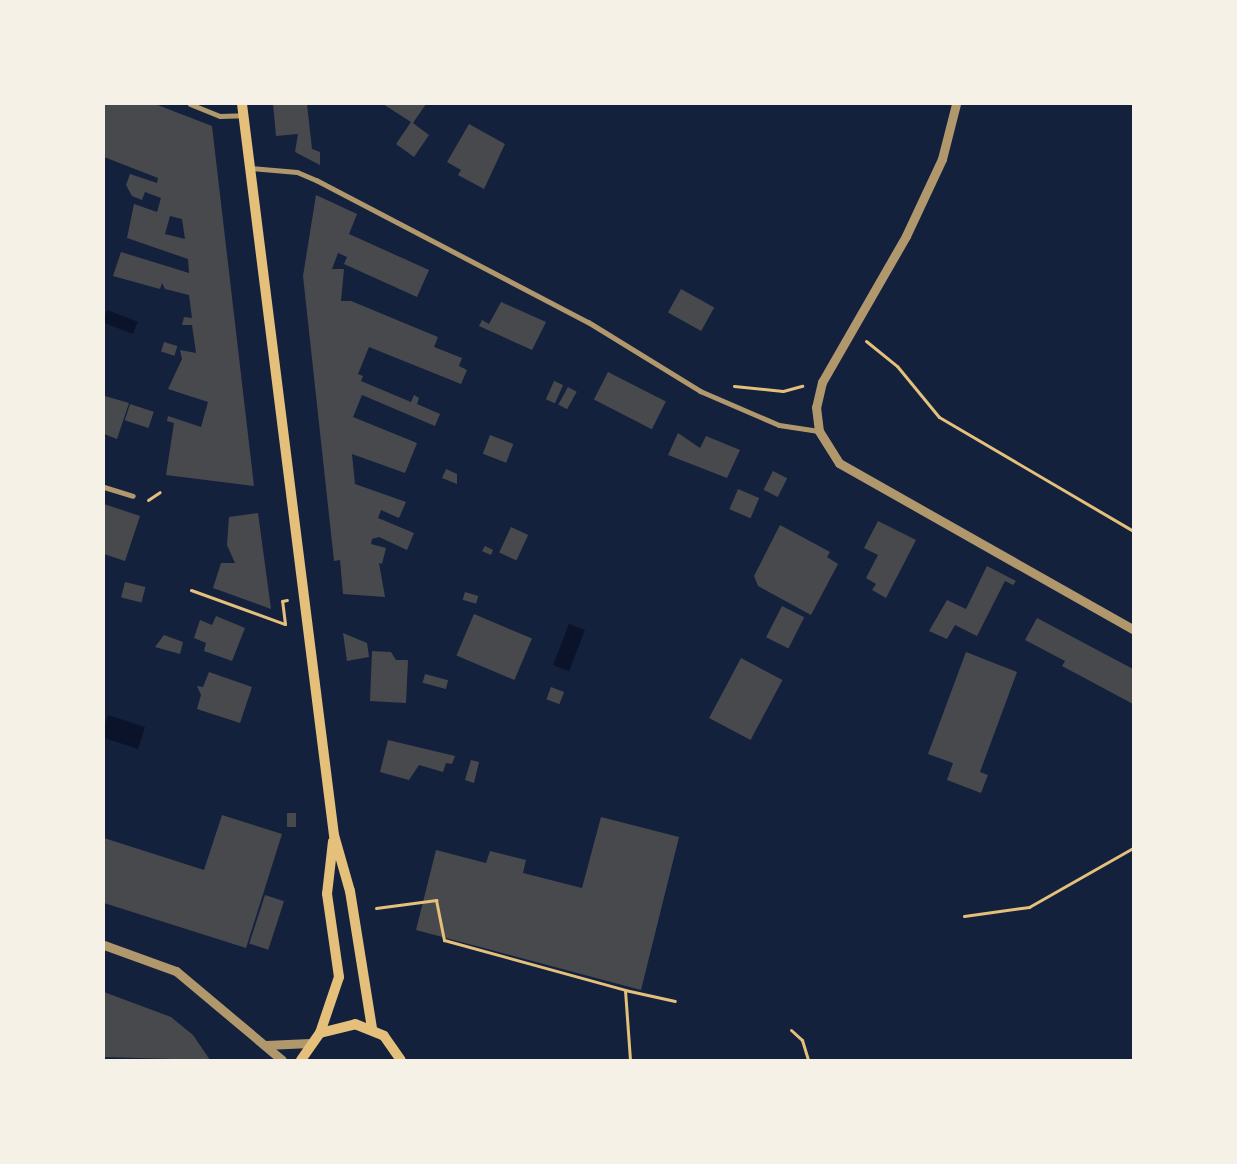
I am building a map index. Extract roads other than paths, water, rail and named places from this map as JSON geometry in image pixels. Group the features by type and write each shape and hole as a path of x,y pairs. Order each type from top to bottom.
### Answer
{"main road":[{"path":"242,104 334,835 350,891 372,1028"},
{"path":"301,1060 310,1043 320,1033 339,977 327,894 334,835"},
{"path":"320,1033 355,1024 372,1028 389,1041 401,1060"}],"street":[{"path":"190,104 220,116 243,116"},
{"path":"956,104 938,168 906,236 822,382 816,407 819,431 839,463 1133,629"},
{"path":"250,168 297,172 316,180 588,322 700,391 779,425 819,431"},
{"path":"104,487 133,496"},
{"path":"104,945 176,971 282,1060"},
{"path":"266,1045 310,1043"}],"water":[{"path":"107,310 138,322 133,334 104,323"},
{"path":"569,624 585,630 569,671 553,665"},
{"path":"108,715 145,727 138,749 104,738 104,727"}]}
